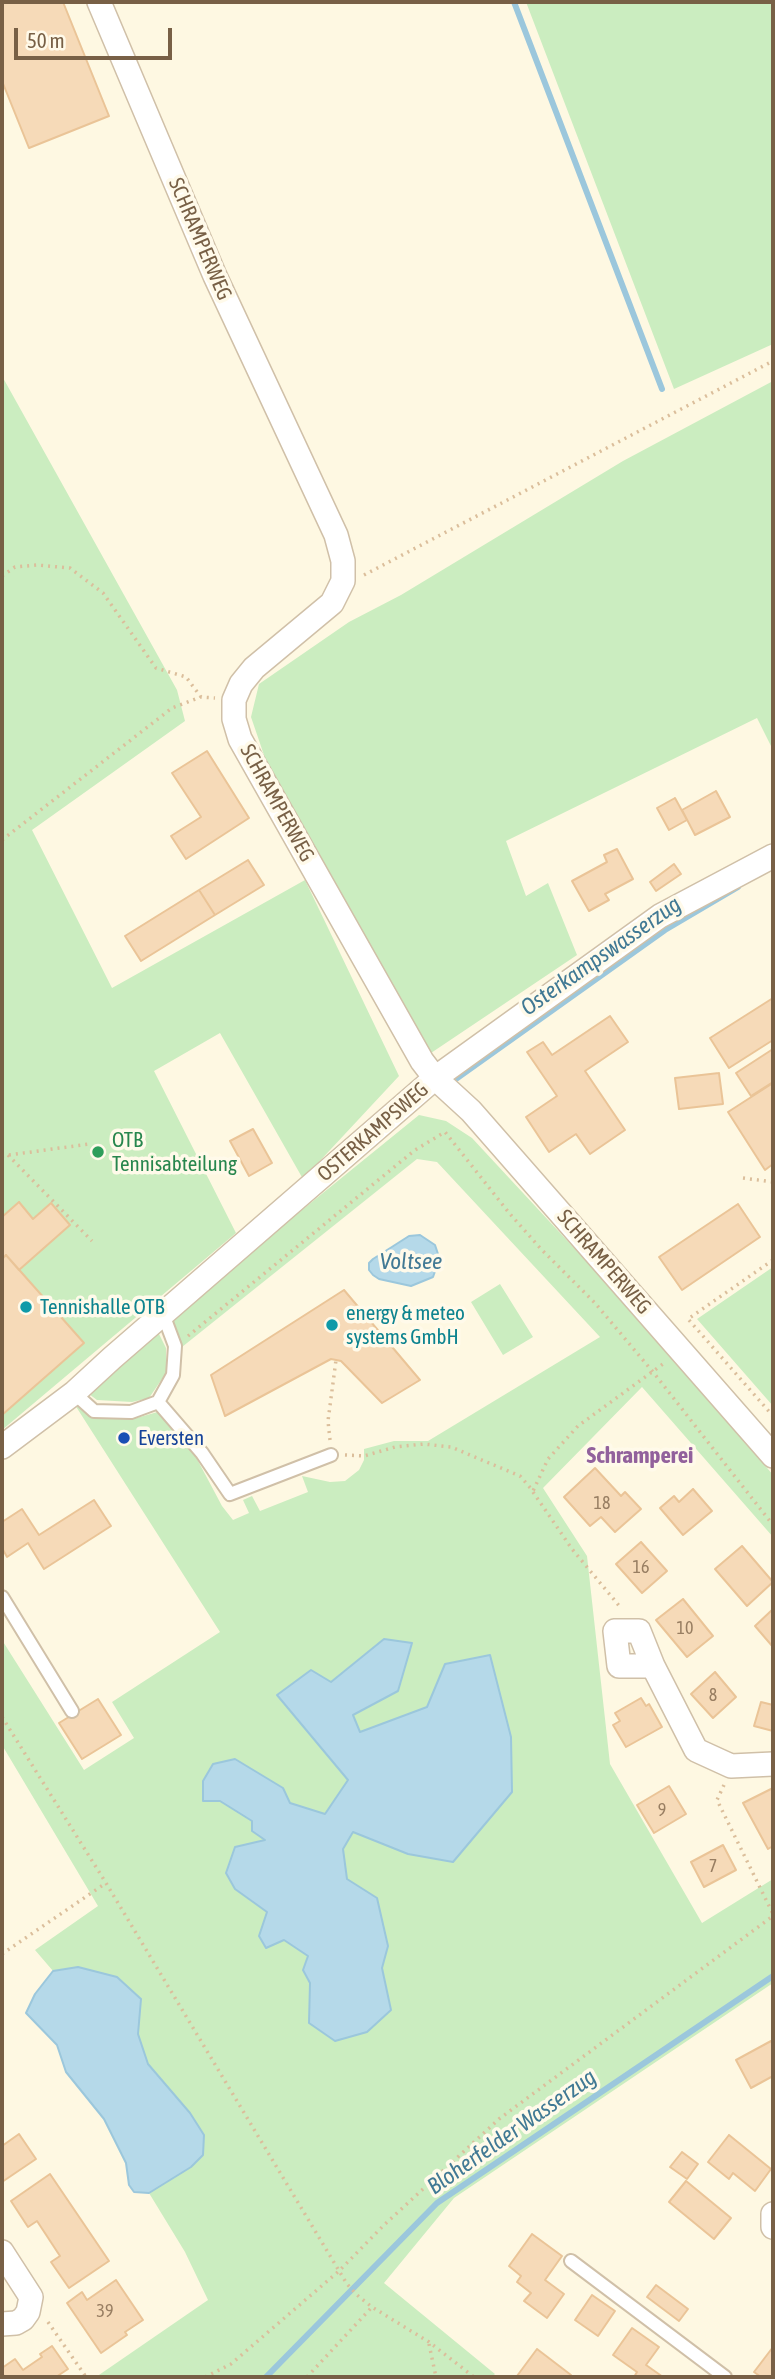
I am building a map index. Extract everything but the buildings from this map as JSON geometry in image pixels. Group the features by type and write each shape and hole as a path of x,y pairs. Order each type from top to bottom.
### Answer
{"street":[{"name":"SCHRAMPERWEG","path":"99,2 215,276 336,535 343,561 343,581"},
{"path":"234,700 241,684 254,668 332,603 343,581"},
{"name":"SCHRAMPERWEG","path":"234,700 234,719 240,739 422,1061 435,1078 471,1111 773,1456"},
{"name":"OSTERKAMPSWEG","path":"2,1447 74,1394 435,1078 660,916 773,856"},
{"path":"653,1665 619,1666 615,1631 639,1631 696,1750 731,1766 773,1764"},
{"path":"773,2214 773,2227"},
{"path":"2,2325 23,2319 29,2312 31,2297 3,2261"}],"lane":[{"path":"74,1394 94,1411 131,1412 158,1402 173,1375 175,1346 163,1314"},
{"path":"158,1402 202,1454 230,1494 331,1455"},
{"path":"2,1597 72,1712"},
{"path":"571,2261 725,2377"}],"path":[{"path":"343,581 352,581 773,361"},
{"path":"2,576 15,567 37,565 70,568 103,593 156,668 186,677 201,697"},
{"path":"2,839 172,708 201,697 234,700"},
{"path":"175,1346 415,1150 445,1132 509,1214 595,1303 653,1372 773,1525"},
{"path":"2,1156 89,1144"},
{"path":"8,1155 92,1241"},
{"path":"743,1178 773,1182"},
{"path":"773,1259 688,1320 773,1416"},
{"path":"532,1490 548,1459 578,1426 681,1349"},
{"path":"336,1360 328,1421 331,1455 364,1456 395,1447 424,1444 451,1447 520,1476 572,1549 639,1631"},
{"path":"2,1717 106,1883 347,2284 372,2306 429,2342 474,2377"},
{"path":"205,2377 231,2364 339,2272 384,2225 499,2119 773,1915 717,1800 731,1766"},
{"path":"2,1954 106,1883"},
{"path":"31,2297 86,2377"},
{"path":"307,2377 372,2306"},
{"path":"429,2342 436,2377"}],"green space":[{"path":"526,2 773,2 773,344 674,389"},
{"path":"2,376 177,690 185,721 32,830 112,988 305,880 399,1076 303,1179 220,1033 154,1071 236,1233 2,1430"},
{"path":"773,381 773,750 757,718 506,841 526,896 548,883 577,955 431,1053 378,967 265,758 251,717 259,684 349,622 401,595 623,461"},
{"path":"419,1115 446,1121 472,1138 665,1346 773,1475 773,1537 642,1387 543,1488 587,1556 610,1764 702,1923 773,1879 773,1983 454,2198 384,2283 495,2374 492,2377 96,2377 208,2300 185,2252 149,2193 191,2167 169,2088 148,2064 138,2034 141,1999 117,1977 78,1967 53,1971 35,1950 98,1906 2,1745 2,1640 84,1770 134,1738 112,1702 220,1632 75,1405 93,1417 133,1419 161,1411 197,1459 222,1506 233,1520 249,1513 243,1500 252,1496 260,1511 308,1492 302,1476 330,1482 345,1481 359,1470 364,1460 364,1449 394,1441 428,1441 600,1337 437,1162 417,1159 182,1347 169,1318","holes":["384,1639 398,1691 353,1715 361,1733 427,1707 445,1664 408,1854 353,1832 343,1849 347,1879 388,1946 382,1968 391,2010 309,2023 310,1983 303,1970 308,1956 284,1940 266,1948 259,1936 268,1912 235,1889 266,1841 252,1821 220,1801 290,1803 325,1814 349,1780 277,1695 331,1682"]},
{"path":"773,1267 773,1406 697,1319"},
{"path":"500,1284 533,1337 503,1355 471,1302"},
{"path":"158,1332 166,1348 166,1373 149,1398 132,1402 97,1400 85,1391"}],"water":[{"name":"Voltsee","path":"420,1235 435,1245 438,1254 433,1277 411,1286 379,1279 369,1270 369,1263 373,1259 409,1236"},
{"path":"384,1639 412,1643 398,1691 353,1715 360,1732 427,1707 445,1664 490,1655 511,1737 512,1792 453,1862 408,1854 353,1832 343,1849 347,1879 377,1898 388,1946 382,1968 391,2010 367,2032 335,2041 309,2023 310,1983 303,1970 308,1956 284,1940 266,1948 259,1936 267,1912 235,1889 226,1873 235,1847 265,1840 252,1831 252,1821 220,1801 203,1801 203,1781 213,1764 235,1759 283,1788 290,1803 325,1814 348,1780 277,1695 311,1670 331,1682"},
{"path":"78,1967 117,1977 141,1999 138,2034 148,2064 190,2113 204,2135 203,2155 191,2167 149,2193 134,2192 129,2185 126,2163 104,2119 66,2072 57,2045 26,2013 35,1994 53,1971"}],"waterway":[{"path":"514,2 662,389"},
{"name":"Osterkampswasserzug","path":"453,1081 665,930 738,887"},
{"name":"Bloherfelder Wasserzug","path":"266,2377 437,2203 773,1976"}],"place":[{"name":"OTB Tennisabteilung","path":"98,1152"},
{"name":"Tennishalle OTB","path":"26,1307"},
{"name":"energy & meteo systems GmbH","path":"332,1325"},
{"name":"Eversten","path":"124,1438"}],"district":[{"name":"Schramperei","path":"640,1456"}]}
